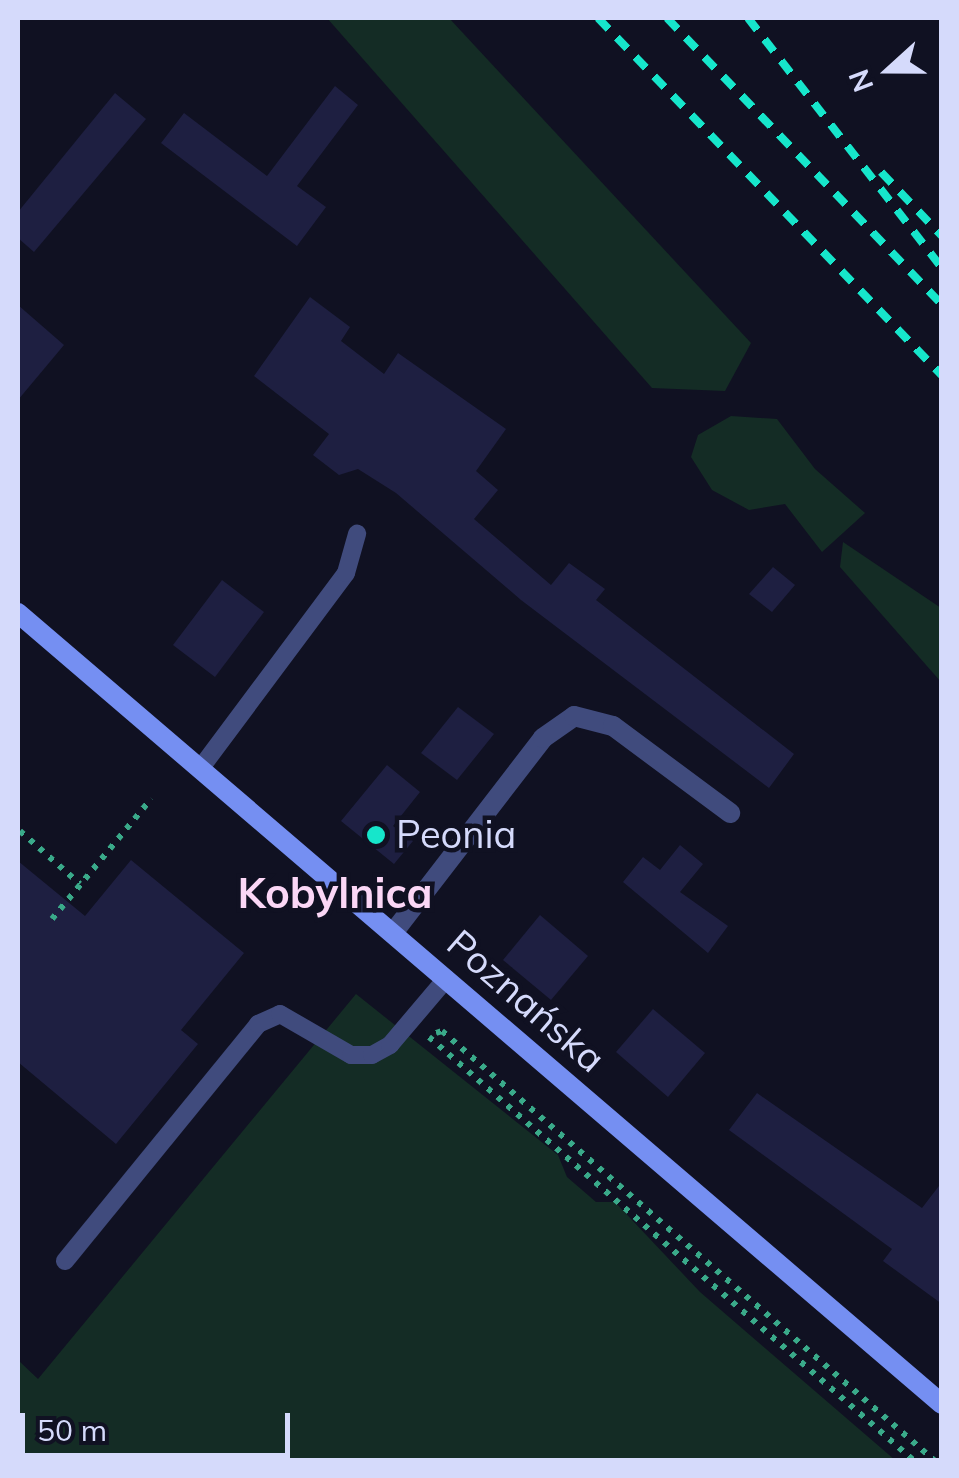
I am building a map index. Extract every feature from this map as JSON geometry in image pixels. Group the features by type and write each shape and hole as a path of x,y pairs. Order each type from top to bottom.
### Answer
{"main road":[{"name":"Poznańska","path":"18,614 942,1404"}],"street":[{"path":"392,933 543,738 574,716 613,726 730,813"}],"lane":[{"path":"200,769 346,573 357,534"},
{"path":"65,1261 258,1024 280,1014 351,1055 372,1055 390,1045 446,979"}],"path":[{"path":"52,920 152,799"},
{"path":"20,831 80,884"},
{"path":"913,1460 428,1036 442,1031 934,1460"}],"green space":[{"path":"327,18 449,18 751,343 725,391 652,388"},
{"path":"731,416 777,419 815,469 865,513 822,552 785,504 749,510 712,490 691,457 698,435"},
{"path":"843,542 941,608 941,682 840,567"},
{"path":"356,994 558,1155 567,1177 596,1202 615,1202 700,1292 895,1460 18,1460 18,1360 38,1379"}],"building":[{"path":"335,86 358,105 297,186 326,207 297,246 161,143 184,113 267,176"},
{"path":"115,93 146,119 34,252 18,238 18,212"},
{"path":"310,297 350,327 341,341 384,374 398,353 506,429 476,471 498,490 474,519 551,585 569,563 605,589 596,600 794,754 769,788 521,600 396,493 358,469 339,475 313,455 329,434 254,376"},
{"path":"18,305 64,345 18,400"},
{"path":"773,567 795,585 772,612 749,594"},
{"path":"222,580 264,612 215,677 173,645"},
{"path":"458,707 494,734 457,780 421,753"},
{"path":"387,765 420,792 393,826 413,841 394,864 341,821"},
{"path":"680,845 703,864 680,892 728,926 708,953 623,882 643,857 660,870"},
{"path":"131,860 244,953 181,1030 198,1044 116,1144 18,1062 18,861 85,916"},
{"path":"540,915 588,956 551,1000 503,960"},
{"path":"653,1009 705,1053 668,1097 616,1052"},
{"path":"757,1093 922,1208 942,1182 942,1304 883,1261 892,1249 729,1130"}],"railway":[{"path":"598,18 942,375"},
{"path":"667,18 942,305"},
{"path":"748,18 942,268"},
{"path":"881,172 942,236"}],"place":[{"name":"Peonia","path":"376,835"}],"district":[{"name":"Kobylnica","path":"335,893"}]}
